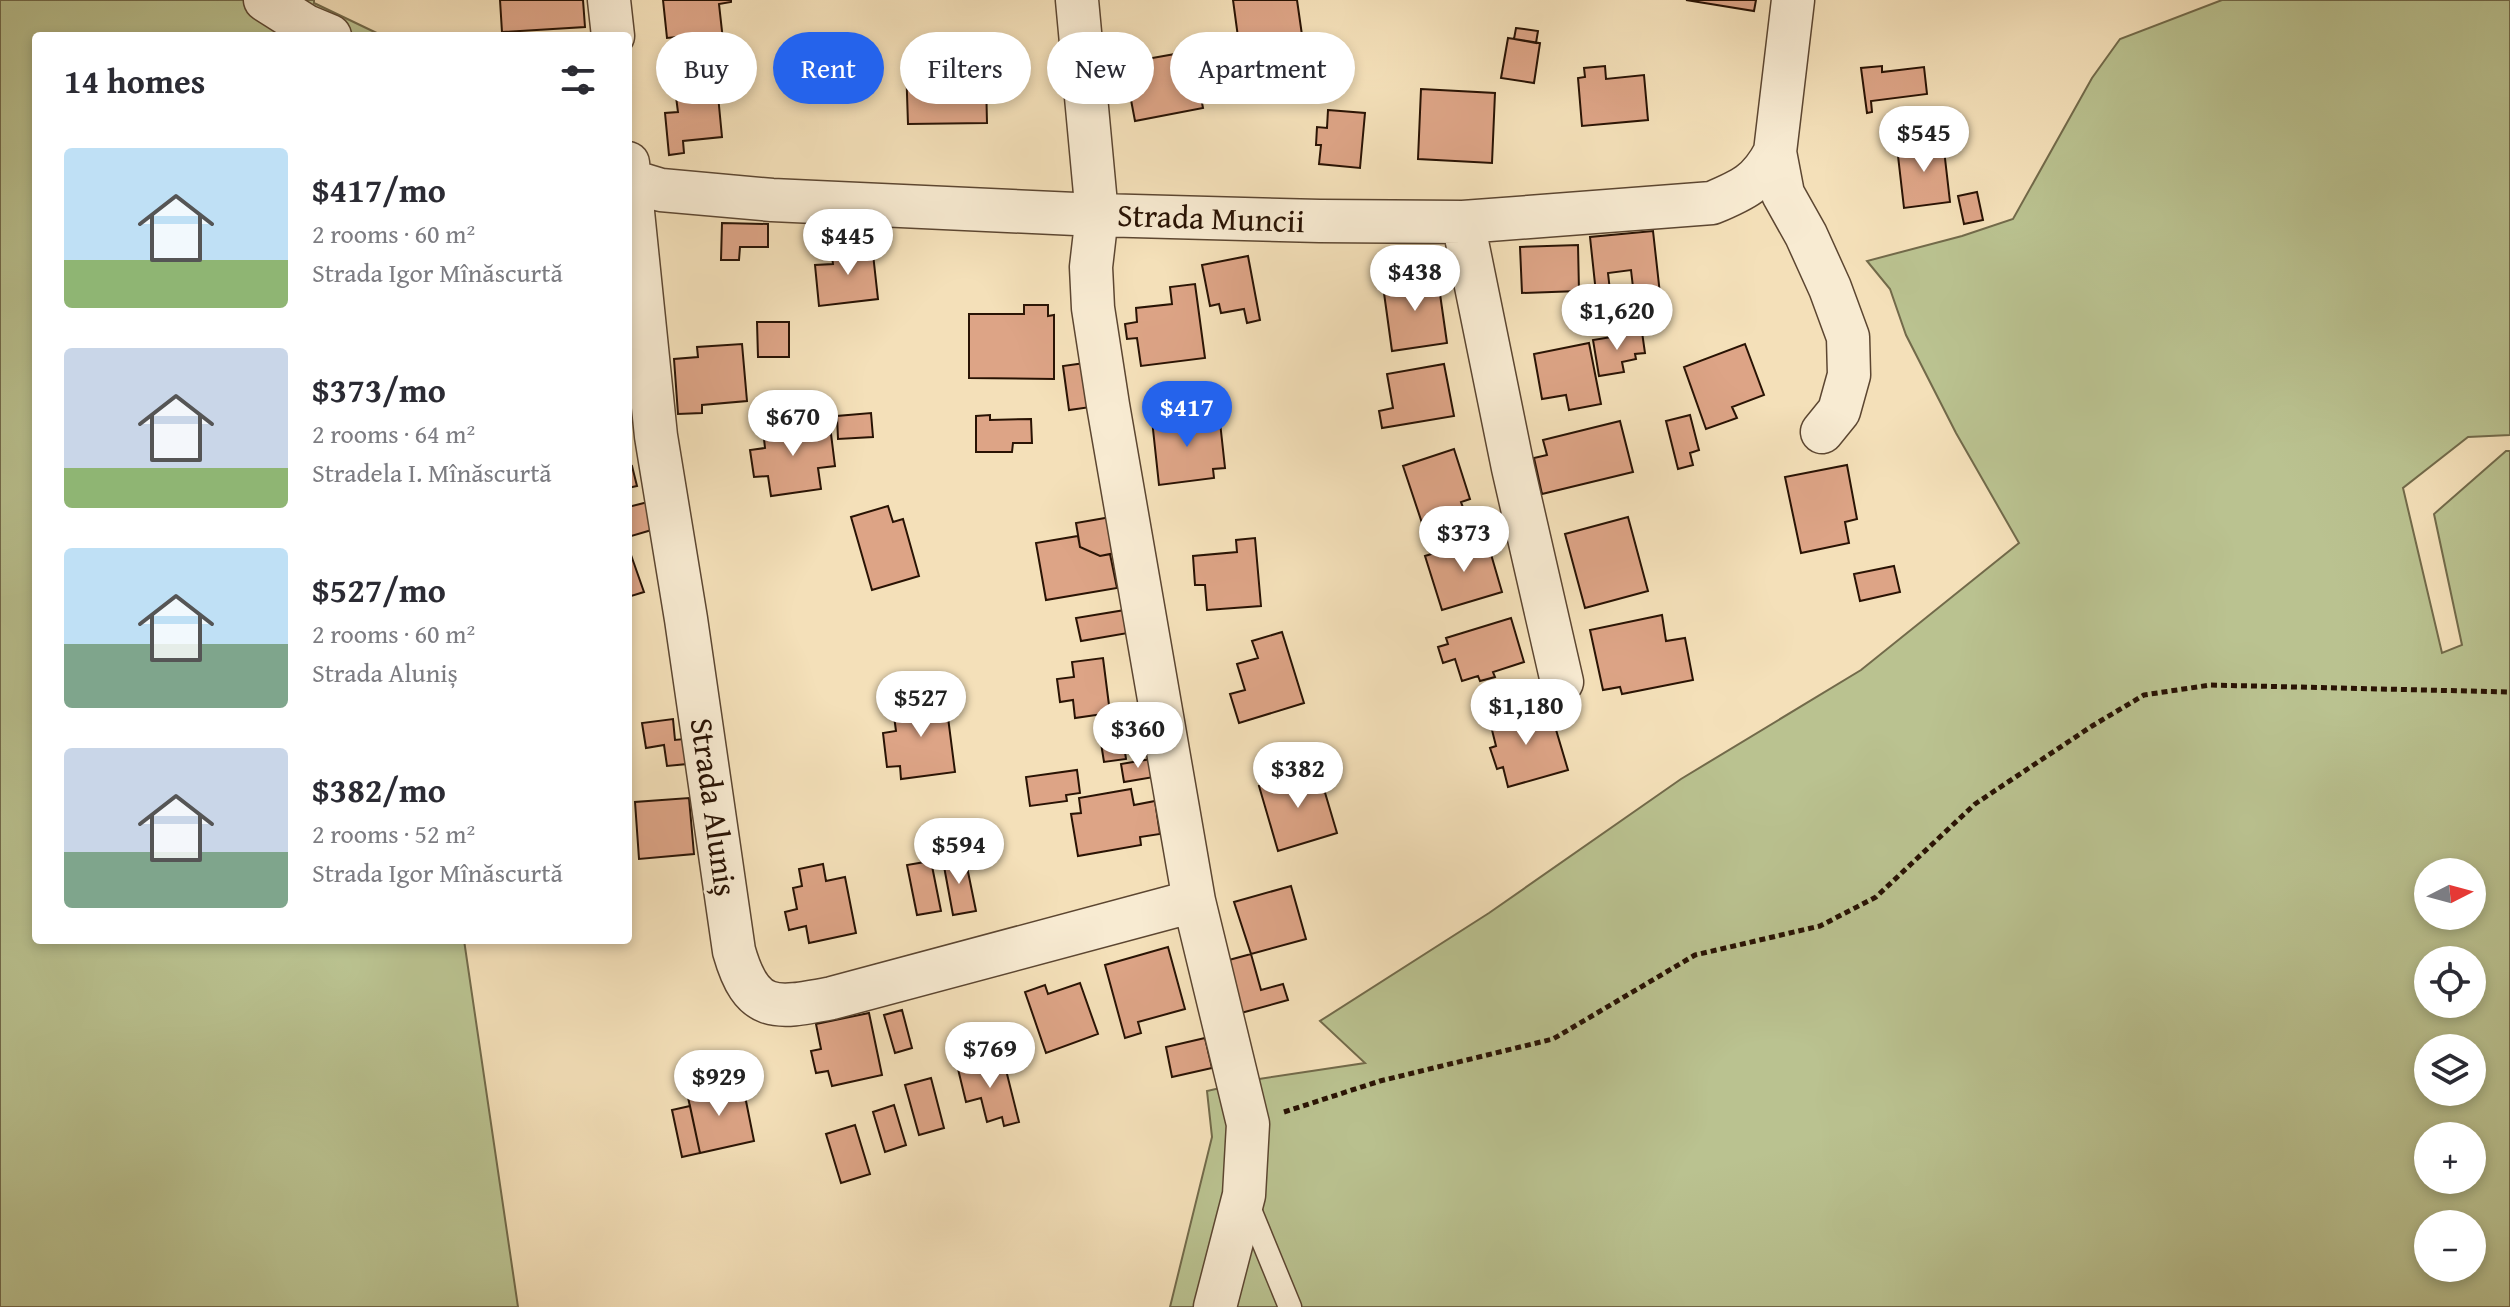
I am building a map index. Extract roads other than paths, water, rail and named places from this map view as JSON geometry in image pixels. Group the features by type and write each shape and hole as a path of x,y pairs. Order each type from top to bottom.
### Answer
{"street":[{"path":"265,0 320,32"},
{"path":"609,0 613,32"},
{"path":"1077,0 1097,215 1091,267 1093,308 1194,901 1248,1124 1244,1195 1215,1307"},
{"path":"1793,0 1775,152 1783,194 1812,248 1848,337 1849,375 1839,411 1822,432"},
{"name":"Strada Muncii","path":"632,176 661,190 772,200 1097,215 1463,222 1712,203 1744,190 1764,172 1775,152"},
{"name":"Strada Aluniș","path":"632,204 656,436 734,951 742,977 752,994 768,1004 797,1005 832,998 1194,901"},
{"path":"1463,222 1513,468 1562,682"}],"lane":[{"path":"1244,1195 1290,1307"}]}
